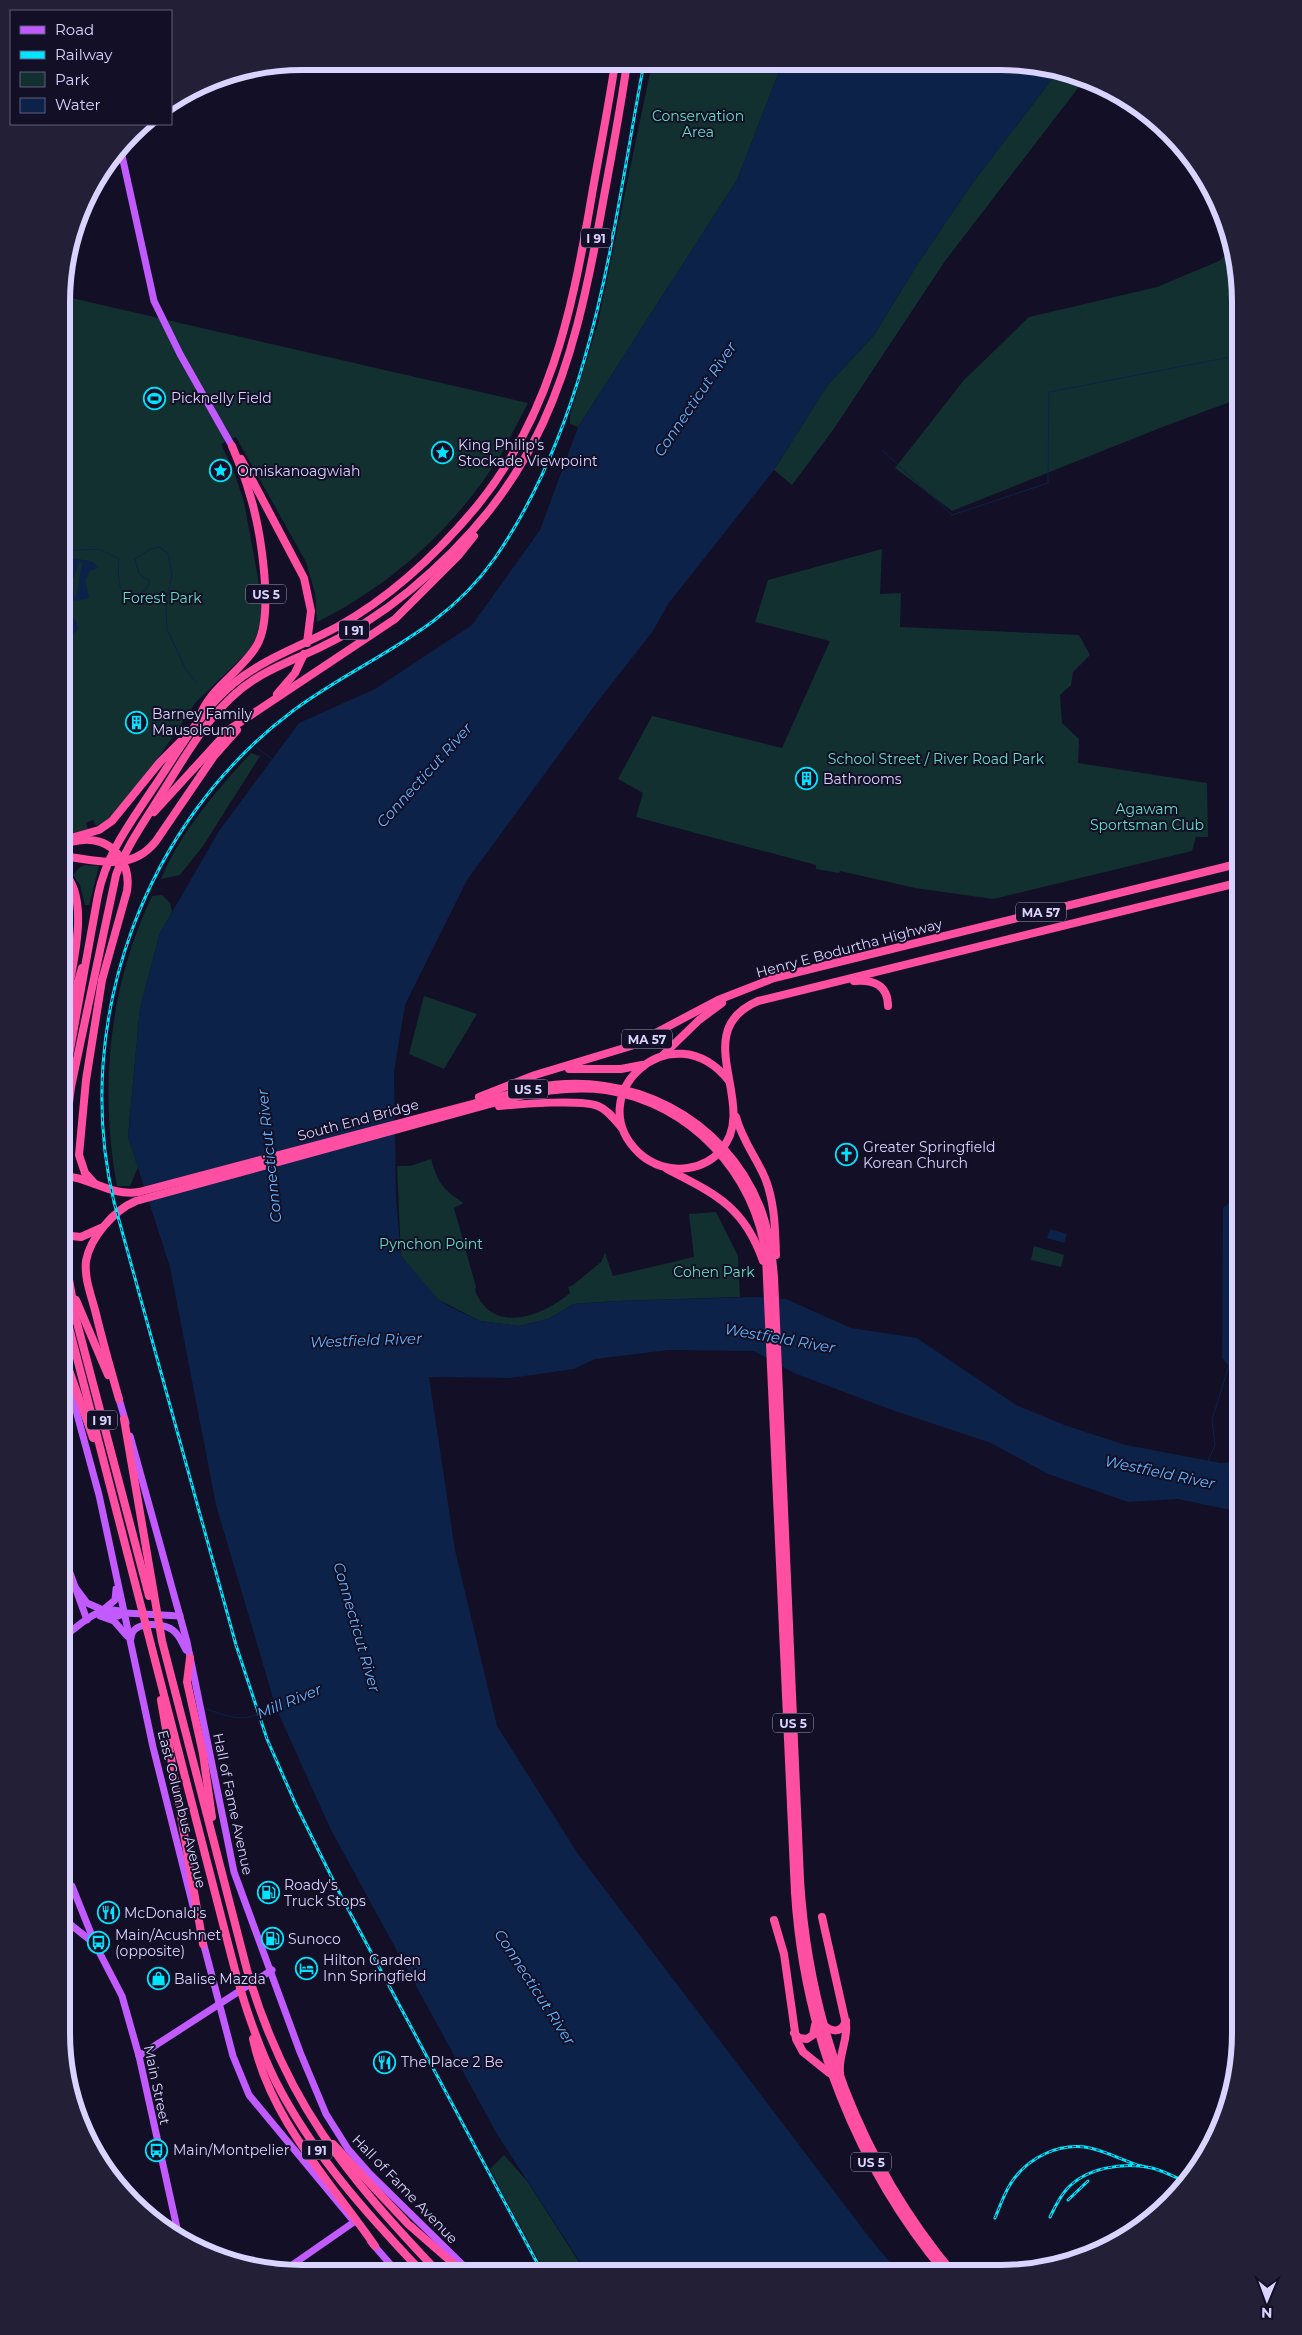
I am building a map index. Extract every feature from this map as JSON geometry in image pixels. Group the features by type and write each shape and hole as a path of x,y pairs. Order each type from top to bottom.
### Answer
{"highway":[{"name":"I 91","path":"70,1052 100,886 113,852 196,724 227,689 248,672 345,622 402,581 429,558 466,519 509,461 538,407 566,328 584,241 614,70"},
{"name":"I 91","path":"70,1091 116,875 140,828 203,730 233,696 261,676 342,636 380,613 436,568 487,515 519,470 537,438 570,354 593,258 626,70"},
{"name":"US 5","path":"196,724 212,694 255,649 263,633 266,618 265,586 252,502 232,446"},
{"name":"US 5","path":"140,828 220,739 266,704 288,681 304,655 311,621 308,593 302,572 252,478 232,446"},
{"path":"266,704 366,640 395,619 458,556 487,515"},
{"path":"70,857 115,863 131,860 148,850 218,750 253,714"},
{"path":"70,840 94,831 112,821 160,762 189,734"},
{"path":"70,841 83,840 101,842 115,851 123,861 128,877 126,894 102,980 86,1080"},
{"name":"Henry E Bodurtha Highway","path":"450,1112 535,1075 631,1046 718,1000 752,986 798,971 1232,865"},
{"path":"70,882 75,890 78,914 70,977"},
{"name":"Henry E Bodurtha Highway","path":"728,1081 724,1046 729,1029 740,1013 761,1000 1232,884"},
{"path":"70,1008 92,937"},
{"path":"98,964 79,1155 85,1173 98,1186"},
{"path":"822,984 864,980 874,981 885,992 888,1006"},
{"path":"535,1075 573,1069 621,1069 642,1066 663,1055 709,1012 752,986"},
{"path":"663,1055 679,1054 700,1058 712,1065 728,1081 744,1143 762,1172 772,1200 776,1239 771,1277"},
{"path":"623,1128 620,1111 622,1097 630,1079 642,1066"},
{"name":"US 5","path":"450,1112 546,1086 573,1083 607,1088 640,1096 709,1137 750,1186 760,1207 770,1240 801,1903 808,1956 822,2024 841,2082 873,2154 940,2265"},
{"name":"US 5","path":"450,1112 476,1108 552,1090 607,1088"},
{"path":"476,1108 530,1103 591,1104 607,1112 623,1128 640,1154 702,1186 731,1208 756,1243 771,1277"},
{"path":"661,1166 686,1168 704,1163 715,1156 724,1147 731,1134 735,1111"},
{"name":"South End Bridge","path":"70,1177 119,1193 144,1191 450,1112"},
{"name":"South End Bridge","path":"108,1223 127,1205 140,1199 450,1112"},
{"name":"US 5","path":"70,1236 92,1234 108,1223"},
{"path":"108,1223 90,1250 86,1271 119,1400"},
{"path":"70,1275 80,1313 119,1400"},
{"name":"I 91","path":"70,1287 76,1319 152,1599 246,1970 256,2000 277,2056 302,2104 347,2170 432,2265"},
{"name":"I 91","path":"70,1331 246,2009 275,2080 312,2142 350,2193 416,2265"},
{"path":"70,1373 113,1499"},
{"name":"US 5","path":"777,1399 794,1893 800,1951 814,2016 832,2077 869,2158 899,2210 946,2265"},
{"path":"124,1419 152,1599"},
{"path":"190,1658 187,1682 204,1764 217,1851"},
{"path":"158,1674 166,1736 204,1944"},
{"path":"822,1917 846,2020 846,2034 840,2058 841,2082"},
{"path":"774,1920 784,1954 794,2033 803,2052 823,2066 832,2077"},
{"path":"246,2009 262,2071 282,2114 304,2148 375,2246"},
{"path":"794,2033 803,2040 811,2037 814,2030 814,2016"},
{"path":"822,2024 838,2031 843,2028 846,2020"},
{"path":"302,2104 364,2179 421,2236 455,2265"},
{"path":"923,2239 936,2265"},
{"path":"923,2239 951,2265"}],"main road":[{"name":"US 5","path":"122,156 154,301 180,354 232,446"},
{"name":"East Columbus Avenue","path":"70,1388 92,1466 153,1747 235,2062 249,2095 391,2265"},
{"name":"Hall of Fame Avenue","path":"119,1400 180,1616 232,1864 272,1970 300,2052 326,2114 339,2136 364,2168 463,2265"},
{"path":"102,1613 116,1596 116,1574"},
{"path":"70,1577 87,1620"},
{"path":"72,1583 87,1602 120,1626 131,1641"},
{"path":"70,1632 87,1620 102,1613 117,1610 125,1613 180,1616"},
{"path":"131,1641 132,1632 138,1626 167,1628 176,1633 190,1658"},
{"name":"Main Street","path":"70,1877 82,1914 95,1944 122,1996 139,2056 177,2229"},
{"name":"Main Street","path":"70,1924 95,1944"},
{"path":"139,2056 272,1970"},
{"path":"292,2265 354,2222"}],"green space":[{"name":"Conservation Area","path":"651,70 780,70 737,180 578,427 570,424 570,415 598,323"},
{"path":"1054,76 1081,85 945,261 833,430 792,485 774,470 827,386 874,335 917,265 971,185"},
{"path":"1227,254 1232,287 1232,401 952,511 895,468 964,380 1029,317 1157,287 1219,261"},
{"name":"Forest Park","path":"70,298 528,403 501,454 484,480 443,529 397,572 345,607 317,622 315,593 306,562 236,437 221,444 233,469 244,502 262,600 262,620 255,640 248,652 196,702 161,754 120,808 105,822 96,826 93,820 86,823 88,829 70,834"},
{"name":"School Street / River Road Park","path":"882,549 880,594 901,593 900,627 1079,635 1090,655 1073,672 1071,685 1060,695 1062,723 1079,739 1078,763 1207,783 1208,837 1196,837 1192,851 993,899 915,888 840,871 839,873 816,869 816,865 636,817 643,793 618,779 652,716 782,748 830,641 755,622 768,580"},
{"path":"251,753 260,756 203,846 180,875 161,879 169,861 200,812"},
{"path":"85,865 99,866 89,905 85,905 80,885 73,875 80,867"},
{"path":"162,895 170,903 172,912 160,933 140,1008 128,1137 138,1167 130,1186 117,1186 109,1112 109,1075 117,1001 137,930 152,896"},
{"path":"424,996 477,1014 444,1069 409,1054"},
{"path":"431,1159 442,1185 464,1203 454,1208 476,1287 475,1290 483,1304 493,1313 505,1317 519,1317 546,1309 570,1293 568,1287 601,1262 605,1253 613,1276 694,1257 689,1214 716,1212 738,1256 740,1297 574,1304 548,1319 519,1326 480,1321 437,1299 401,1256 397,1166 410,1166"},
{"path":"1034,1246 1064,1255 1061,1267 1031,1260"},
{"path":"504,2155 527,2181 581,2265 541,2265 490,2169"}],"water":[{"path":"780,70 1015,70 1054,76 971,185 917,265 874,335 827,386 774,470 668,604 653,631 598,701 467,880 405,1005 394,1072 396,1197 401,1256 438,1299 450,1307 480,1321 519,1326 548,1319 574,1304 755,1297 786,1299 851,1328 917,1338 1016,1405 1067,1426 1126,1445 1221,1463 1232,1462 1232,1510 1178,1499 1128,1502 1048,1474 991,1443 892,1410 794,1373 754,1351 668,1350 595,1359 574,1369 511,1378 429,1377 455,1550 497,1726 578,1854 872,2241 892,2265 582,2265 497,2134 331,1830 276,1708 216,1505 170,1267 128,1137 140,1008 160,933 219,831 299,723 375,689 472,625 540,530 578,427 737,180"},
{"path":"70,558 91,561 99,567 90,571 85,580 89,596 87,599 70,601 70,584 73,583 74,596 76,597 82,563 79,562 74,578 70,579 73,564 70,564"},
{"path":"70,617 77,623 78,630 70,635"},
{"path":"1232,1200 1232,1370 1222,1358 1223,1208"},
{"path":"1050,1229 1067,1234 1064,1243 1047,1238"}],"waterway":[{"path":"882,450 952,515 1048,483 1049,392 1232,357"},
{"path":"70,551 99,549 119,559 119,583 124,593 134,598 146,589 150,581 139,574 135,559 150,549 159,547 168,553 172,576 166,601 167,629 186,670 197,683"},
{"path":"256,747 273,760"},
{"path":"1208,1461 1215,1445 1212,1420 1229,1365"},
{"name":"Mill River","path":"206,1709 242,1718 277,1708"}],"railway":[{"path":"538,2265 340,1894 296,1805 267,1739 236,1645 114,1202 103,1133 103,1064 113,996 132,930 160,867 197,808 242,756 294,710 321,691 427,626 451,607 474,584 495,558 529,502 556,443 578,382 595,319 609,255 643,70"},
{"path":"995,2218 1006,2191 1018,2174 1026,2166 1046,2153 1067,2147 1090,2148 1141,2166"},
{"path":"1050,2217 1066,2190 1074,2182 1095,2171 1118,2166 1141,2166 1152,2168 1180,2179"},
{"path":"1068,2200 1088,2181"}],"place":[{"name":"Picknelly Field","path":"155,398"},
{"name":"King Philip's Stockade Viewpoint","path":"442,453"},
{"name":"Omiskanoagwiah","path":"221,471"},
{"name":"Barney Family Mausoleum","path":"136,722"},
{"name":"Bathrooms","path":"807,779"},
{"name":"Greater Springfield Korean Church","path":"847,1155"},
{"name":"Roady's Truck Stops","path":"268,1893"},
{"name":"McDonald's","path":"108,1913"},
{"name":"Sunoco","path":"272,1939"},
{"name":"Main/Acushnet (opposite)","path":"99,1943"},
{"name":"Hilton Garden Inn Springfield","path":"307,1968"},
{"name":"Balise Mazda","path":"158,1979"},
{"name":"The Place 2 Be","path":"385,2062"},
{"name":"Main/Montpelier","path":"157,2150"}],"water label":[{"name":"Connecticut River","path":"695,399"},
{"name":"Connecticut River","path":"424,775"},
{"name":"Connecticut River","path":"269,1156"},
{"name":"Westfield River","path":"780,1338"},
{"name":"Westfield River","path":"366,1340"},
{"name":"Westfield River","path":"1160,1472"},
{"name":"Connecticut River","path":"357,1627"},
{"name":"Connecticut River","path":"535,1987"}],"park label":[{"name":"Agawam Sportsman Club","path":"1147,818"},
{"name":"Pynchon Point","path":"431,1244"},
{"name":"Cohen Park","path":"714,1272"}]}
